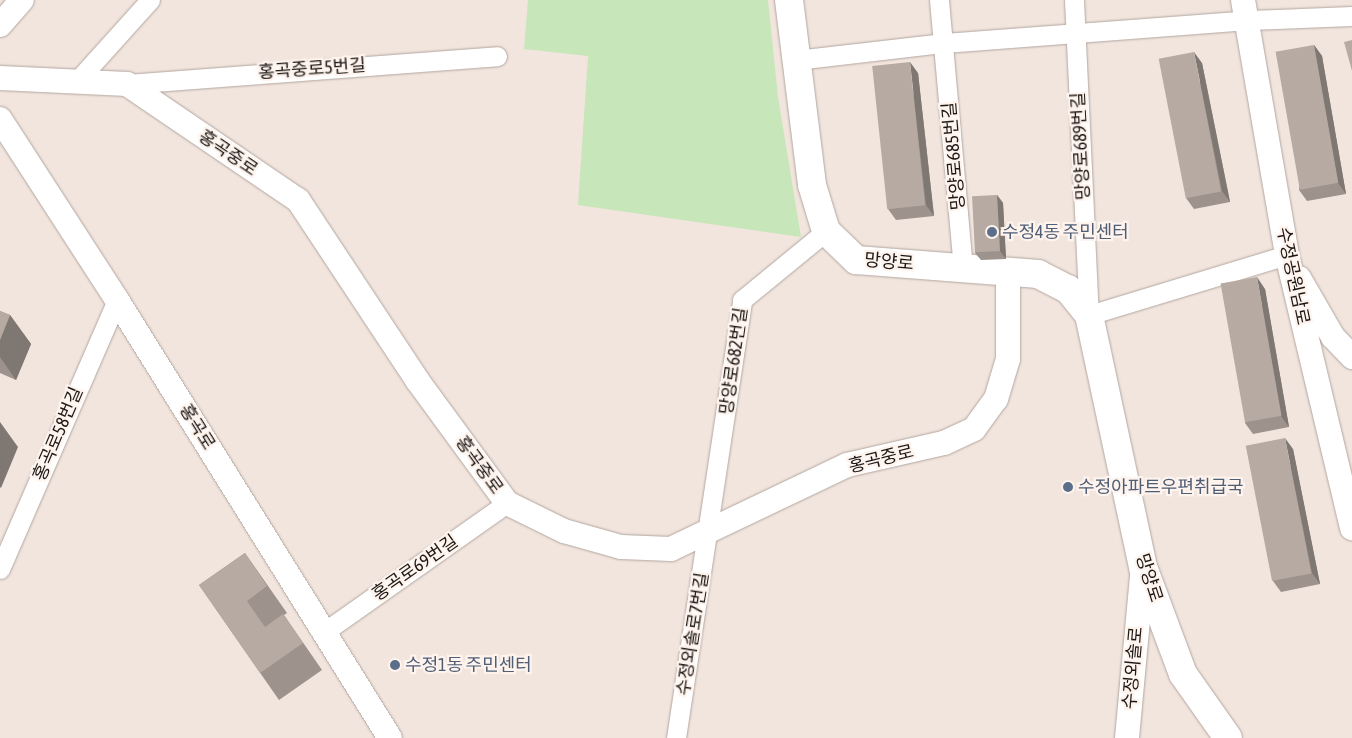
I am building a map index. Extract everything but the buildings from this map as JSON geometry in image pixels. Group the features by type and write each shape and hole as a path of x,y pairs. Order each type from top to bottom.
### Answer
{"main road":[{"name":"망양로","path":"789,0 812,185 826,230 856,260 1038,274 1068,289 1089,315 1143,568 1183,674 1228,738"}],"street":[{"path":"0,25 22,0"},
{"path":"77,81 150,0"},
{"name":"망양로685번길","path":"939,0 963,268"},
{"name":"망양로689번길","path":"1074,0 1089,315"},
{"path":"796,60 944,43 1075,36 1245,10 1352,16"},
{"name":"수정공원남로","path":"1245,10 1287,255 1352,528"},
{"name":"홍곡중로5번길","path":"127,84 497,56"},
{"path":"0,78 127,84"},
{"name":"홍곡중로","path":"127,84 298,200 417,380 507,503 564,531 621,547 670,548 847,466 944,443 974,429 996,399 1008,359 1008,272"},
{"name":"홍곡로","path":"0,119 117,300 390,738"},
{"name":"망양로682번길","path":"710,530 742,300 826,230"},
{"path":"1089,315 1287,255 1333,337 1352,357"},
{"name":"홍곡로58번길","path":"0,569 117,300"},
{"name":"홍곡로69번길","path":"324,632 507,503"},
{"name":"수정외솔로7번길","path":"676,738 710,530"},
{"name":"수정외솔로","path":"1127,738 1143,568"}],"green space":[{"path":"528,0 768,0 778,97 801,237 578,205 588,56 524,49"}],"place":[{"name":"수정4동 주민센터","path":"992,232"},
{"name":"수정아파트우편취급국","path":"1068,487"},
{"name":"수정1동 주민센터","path":"395,665"}]}
